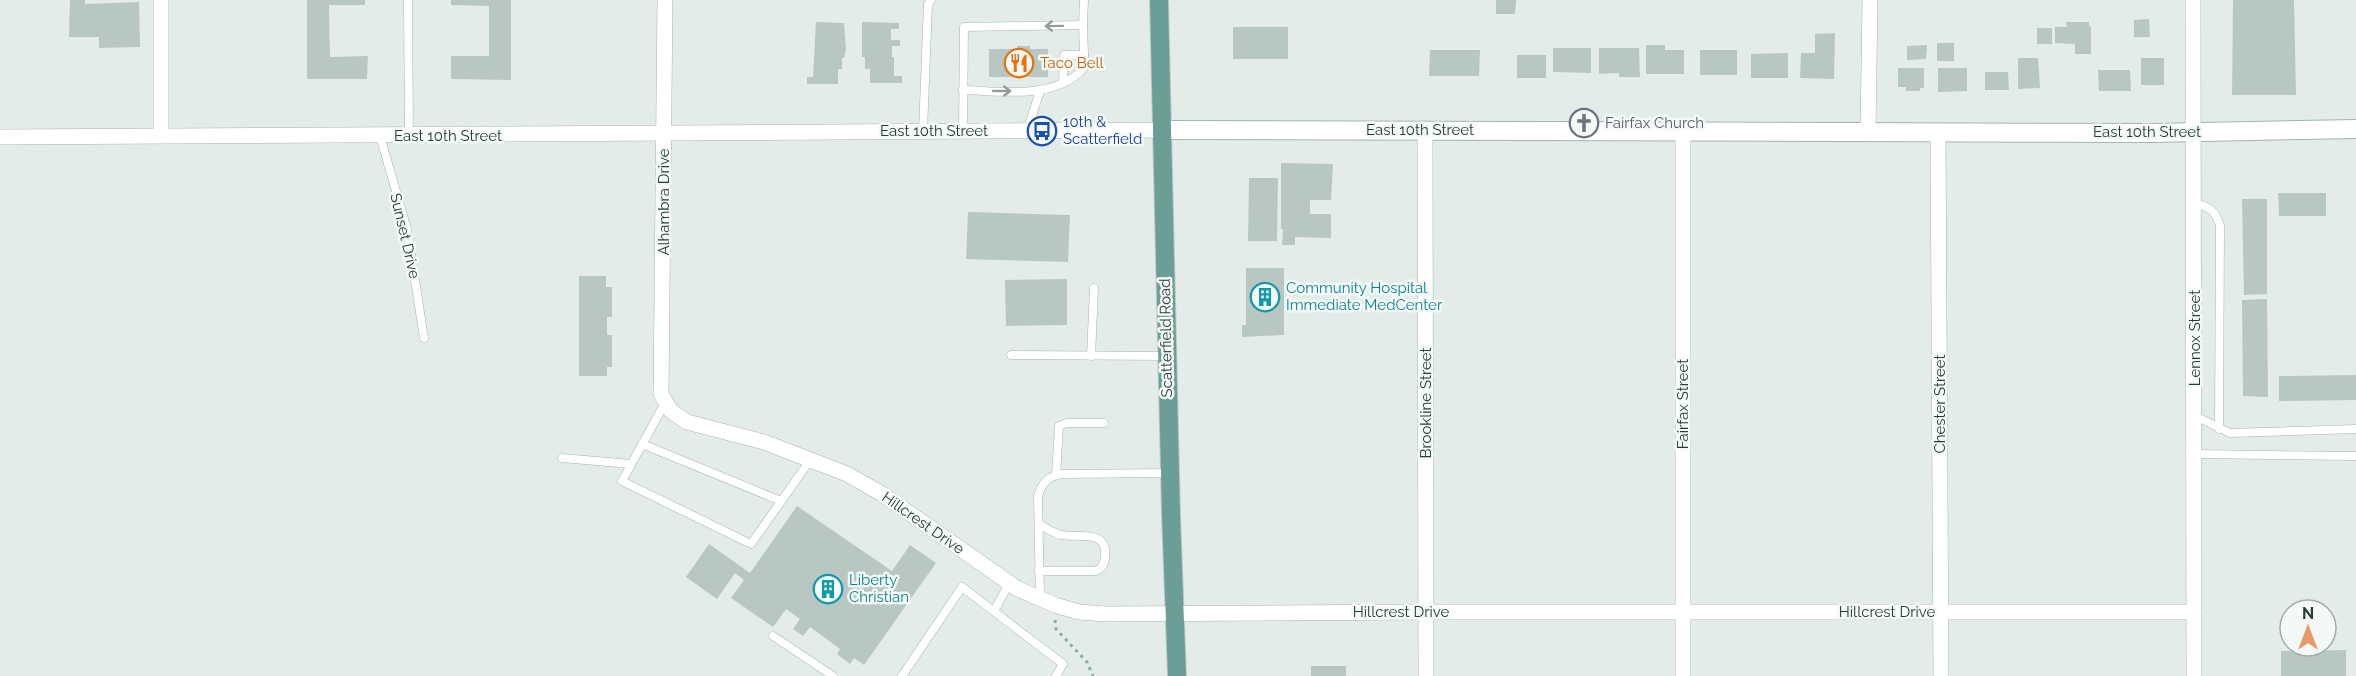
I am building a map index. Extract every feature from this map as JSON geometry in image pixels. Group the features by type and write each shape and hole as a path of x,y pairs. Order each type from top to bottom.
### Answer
{"main road":[{"name":"Scatterfield Road","path":"1159,0 1177,676"}],"street":[{"path":"161,0 161,135"},
{"name":"Alhambra Drive","path":"665,0 661,394 665,403"},
{"path":"1868,132 1870,0"},
{"name":"Lennox Street","path":"2193,0 2194,676"},
{"name":"East 10th Street","path":"0,137 1161,130 2194,132 2356,129"},
{"name":"Brookline Street","path":"1425,130 1426,676"},
{"name":"Fairfax Street","path":"1683,132 1683,676"},
{"name":"Chester Street","path":"1938,132 1941,676"},
{"name":"Hillcrest Drive","path":"665,403 671,411 687,422 764,442 847,474 882,494 1009,584 1040,599 1078,612 1174,614 2194,612"}],"lane":[{"path":"408,0 409,136"},
{"path":"923,131 928,4 931,0"},
{"path":"963,90 1040,91 1075,78 1083,69 1084,0"},
{"path":"963,131 964,27 1083,25"},
{"path":"1063,83 1064,55 1084,55"},
{"path":"1027,131 1040,91"},
{"name":"Sunset Drive","path":"380,136 407,229 424,338"},
{"path":"2194,204 2204,205 2211,209 2217,216 2220,226 2219,429"},
{"path":"1091,356 1094,288"},
{"path":"1011,355 1167,356"},
{"path":"665,403 622,481 751,544 810,459"},
{"path":"2195,416 2230,433 2356,429"},
{"path":"1056,475 1059,426 1067,423 1104,423"},
{"path":"642,444 781,501"},
{"path":"2195,454 2356,456"},
{"path":"562,458 631,464"},
{"path":"1040,599 1040,488 1044,481 1056,475 1170,473"},
{"path":"1039,524 1059,535 1095,537 1101,540 1106,551 1104,564 1096,571 1039,571"},
{"path":"994,611 1009,584"},
{"path":"902,676 962,587 1063,664 1056,676"},
{"path":"773,636 833,676"}],"path":[{"path":"1055,605 1056,629 1087,662 1093,676"}],"building":[{"path":"70,0 85,0 85,4 139,2 140,47 99,48 99,37 69,37"},
{"path":"307,0 365,0 365,5 329,5 330,57 368,56 367,79 307,79"},
{"path":"451,0 511,0 511,80 451,79 451,56 489,56 489,6 451,5"},
{"path":"1496,0 1516,0 1515,14 1496,14"},
{"path":"2233,0 2294,0 2296,95 2232,95"},
{"path":"2149,19 2150,37 2134,37 2134,20"},
{"path":"816,22 844,23 846,50 842,58 842,69 838,69 838,84 807,84 807,77 813,77"},
{"path":"862,22 899,23 899,29 891,29 891,40 900,40 900,46 892,46 892,57 894,57 894,76 902,76 902,83 870,83 870,69 865,69 865,57 862,57"},
{"path":"2066,22 2089,22 2091,54 2075,54 2075,44 2055,43 2055,27 2067,27"},
{"path":"1233,27 1288,27 1288,59 1233,59"},
{"path":"2037,28 2052,28 2052,44 2037,44"},
{"path":"1835,33 1834,79 1800,78 1801,53 1815,53 1815,34"},
{"path":"1937,43 1954,43 1954,61 1937,61"},
{"path":"1646,45 1665,45 1665,50 1684,50 1684,74 1646,74"},
{"path":"1927,45 1926,59 1907,60 1907,46"},
{"name":"Taco Bell","path":"1017,46 1048,49 1048,77 989,77 989,49 1017,49"},
{"path":"1553,48 1591,48 1591,73 1553,72"},
{"path":"1599,48 1639,48 1640,77 1619,77 1619,73 1599,74"},
{"path":"1430,50 1480,50 1479,76 1429,76"},
{"path":"1700,50 1737,50 1737,75 1700,75"},
{"path":"1788,53 1788,78 1751,78 1751,54"},
{"path":"1517,55 1546,55 1546,78 1517,78"},
{"path":"2018,58 2038,58 2040,88 2018,89"},
{"path":"2141,58 2164,58 2164,85 2141,85"},
{"path":"1898,68 1924,68 1924,88 1920,88 1920,91 1906,91 1906,87 1898,87"},
{"path":"1938,68 1967,68 1967,91 1938,92"},
{"path":"2098,70 2130,70 2131,91 2099,91"},
{"path":"1985,72 2008,72 2009,90 1985,90"},
{"path":"1281,163 1333,164 1331,200 1310,200 1310,214 1331,214 1331,238 1295,237 1295,245 1282,245"},
{"path":"1249,178 1278,178 1277,241 1248,241"},
{"path":"2278,193 2326,193 2326,216 2279,216"},
{"path":"2242,199 2267,199 2267,294 2244,295"},
{"path":"968,212 1070,215 1068,262 966,259"},
{"name":"Community Hospital Immediate MedCenter","path":"1246,268 1284,268 1284,335 1242,337 1242,325 1246,325"},
{"path":"579,276 606,276 606,287 612,287 612,317 607,317 607,335 612,335 612,367 607,367 607,376 579,376"},
{"path":"1067,279 1067,325 1006,326 1005,280"},
{"path":"2267,299 2268,397 2243,396 2242,300"},
{"path":"2356,375 2356,400 2279,401 2279,376"},
{"name":"Liberty Christian","path":"797,506 892,571 910,545 936,563 864,665 854,658 850,664 837,654 840,649 810,627 803,636 793,629 800,619 786,609 773,627 731,598 744,580 735,573 717,599 686,577 709,544 750,573"},
{"path":"2338,650 2346,650 2346,676 2281,676 2281,658 2338,658"},
{"path":"1311,666 1346,666 1346,676 1311,676"}],"place":[{"name":"Taco Bell","path":"1019,63"},
{"name":"Fairfax Church","path":"1584,123"},
{"name":"10th & Scatterfield","path":"1042,131"},
{"name":"Community Hospital Immediate MedCenter","path":"1265,297"},
{"name":"Liberty Christian","path":"828,589"}]}
